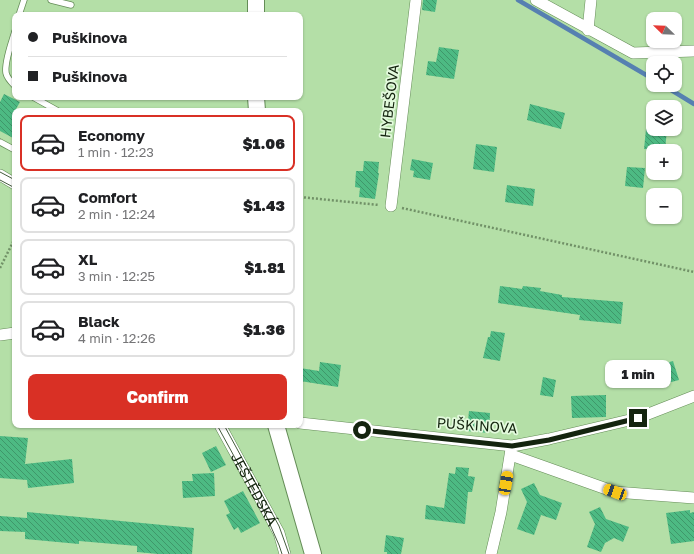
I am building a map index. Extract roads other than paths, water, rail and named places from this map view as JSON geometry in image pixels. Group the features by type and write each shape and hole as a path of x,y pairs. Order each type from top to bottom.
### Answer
{"street":[{"path":"256,0 256,12"},
{"name":"HYBEŠOVA","path":"390,206 416,0"},
{"path":"536,0 588,30 633,53 694,51"},
{"path":"588,30 591,0"},
{"path":"0,175 12,182"},
{"path":"0,335 12,333"},
{"name":"PUŠKINOVA","path":"303,423 511,450 638,418 694,396"},
{"name":"JEŠTĚDSKÁ","path":"222,428 279,533 285,554"},
{"path":"277,428 313,554"},
{"path":"491,554 501,512 511,450 615,492 694,498"}],"lane":[{"path":"21,12 24,0"},
{"path":"52,0 71,5"},
{"path":"12,41 6,62 6,72 12,83"},
{"path":"38,100 53,108"},
{"path":"0,142 12,148"}],"waterway":[{"path":"518,0 646,75"},
{"path":"674,92 694,104"}],"tram line":[{"path":"0,172 12,178"},
{"path":"0,180 12,186"},
{"path":"219,428 264,511 282,554"},
{"path":"226,428 279,526 289,554"}]}
